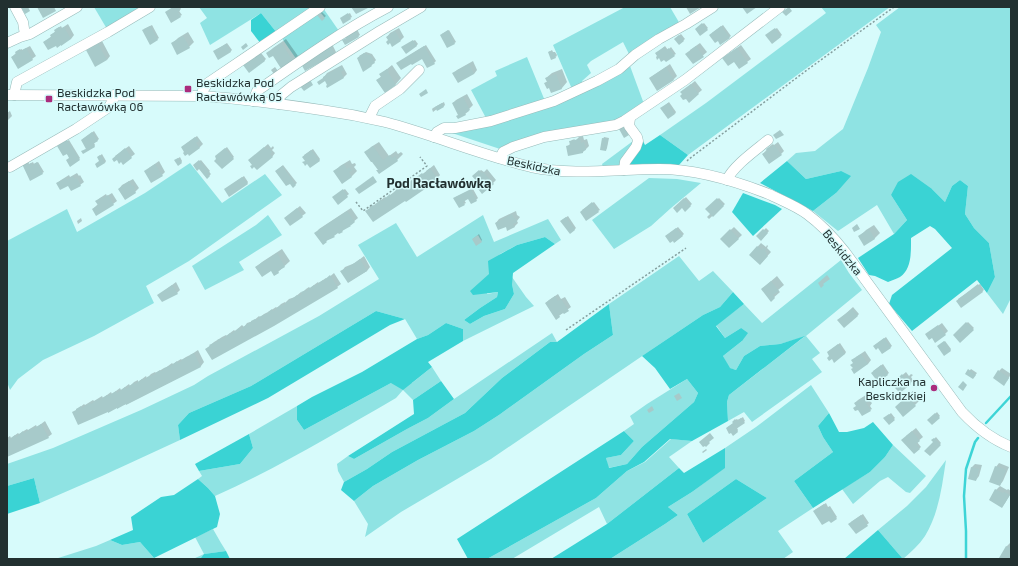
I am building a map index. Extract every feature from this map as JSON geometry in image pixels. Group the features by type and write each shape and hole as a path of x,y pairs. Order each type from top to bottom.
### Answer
{"street":[{"path":"15,7 24,22 28,35"},
{"path":"7,43 28,35 77,7"},
{"path":"11,95 17,82 150,7"},
{"path":"204,96 203,90 208,83 320,7"},
{"path":"252,101 257,91 315,51 388,7"},
{"path":"279,104 280,96 291,87 421,7"},
{"path":"434,137 437,132 444,128 455,128 491,121 554,100 597,81 619,69 635,55 659,39 713,7"},
{"path":"500,158 503,152 512,147 544,137 616,125 630,118 685,80 780,7"},
{"path":"369,118 375,106 400,89 419,70"},
{"name":"Beskidzka","path":"11,95 204,96 279,104 387,122 500,158 552,170 584,172 656,169 682,170 727,180 761,191 807,214 832,236 962,412 987,435 1011,447"},
{"path":"10,167 76,129 109,107 114,95"},
{"path":"624,170 625,162 636,147 638,141 637,137 629,126 630,118"},
{"path":"727,180 729,175 738,166 768,140"}],"path":[{"path":"682,170 689,159 894,7"},
{"path":"356,202 362,211 427,166 420,157"},
{"path":"566,330 686,248"}],"shaded area":[{"path":"94,7 142,7 107,29"},
{"path":"199,7 317,7 277,33 261,13 210,45 200,23 207,18"},
{"path":"625,7 670,7 680,24 629,54 623,42 591,61 587,65 591,73 582,81 584,85 572,89 553,45"},
{"path":"821,7 890,7 688,155 660,135 706,103 826,13"},
{"path":"900,7 1011,7 1011,298 1003,314 987,293 995,277 989,243 974,228 965,214 968,186 960,180 952,186 945,202 932,189 891,195 907,220 894,234 877,205 838,231 813,211 836,193 841,171 806,179 787,161 796,153 815,151 843,129 881,32 876,25"},
{"path":"323,8 339,31 297,60 281,37"},
{"path":"261,13 277,33 261,44 251,31 251,20"},
{"path":"527,57 545,101 486,118 471,90 497,76 495,71"},
{"path":"630,66 644,104 616,121 500,149 446,131 475,127"},
{"path":"660,135 688,155 679,165 629,164 642,139 645,145"},
{"path":"633,141 630,151 621,165 603,167 602,164"},
{"path":"787,161 806,179 841,171 851,176 836,193 813,211 760,183"},
{"path":"190,163 222,203 265,174 282,195 189,261 146,286 154,303 94,336 43,360 18,379 10,390 7,382 7,241 67,209 77,232 145,193"},
{"path":"911,174 932,189 945,202 952,186 960,180 968,186 965,214 974,228 989,243 995,277 987,293 977,280 912,331 889,304 892,295 952,248 935,229 930,226 911,238 909,265 904,274 888,282 869,275 858,258 894,234 907,220 891,195 898,182"},
{"path":"649,178 677,179 701,183 651,226 614,249 592,220"},
{"path":"743,193 782,209 753,236 732,212"},
{"path":"268,215 282,235 239,262 244,270 205,290 192,266 256,225"},
{"path":"483,215 494,242 548,219 561,240 555,244 545,237 517,245 500,254 489,274 487,294 498,292 497,297 464,320 470,324 484,316 505,309 514,294 512,277 534,306 463,341 463,329 446,323 428,335 417,339 405,319 376,311 251,386 189,413 178,425 180,440 40,503 34,478 7,486 7,464 53,448 141,410 194,385 319,316 379,279 358,245 396,223 417,257"},
{"path":"545,237 555,244 513,273 512,284 514,294 505,309 484,316 470,324 464,320 497,297 498,292 473,295 470,291 489,274 488,261 517,245"},
{"path":"679,256 699,281 713,271 733,292 720,307 703,315 491,459 401,512 365,537 368,524 354,501 373,486 418,460 474,431 499,415 613,335 609,304"},
{"path":"841,260 862,290 806,336 820,353 812,359 822,372 752,422 744,412 728,421 727,402 729,395 804,337 780,344 760,346 744,356 736,370 729,368 723,356 742,341 741,328 725,338 716,325 744,304 762,323"},
{"path":"733,292 744,304 716,326 725,338 741,328 748,333 742,341 723,356 730,368 736,370 744,356 760,346 780,344 805,336 729,395 727,402 728,421 692,441 670,439 644,462 627,471 596,498 487,559 468,559 457,539 624,431 634,441 621,455 606,458 609,468 627,464 642,447 694,402 698,393 687,379 670,389 655,368 642,356 703,315 720,307"},
{"path":"609,304 613,335 499,415 474,431 418,460 373,486 354,501 341,490 344,482 392,452 465,413 502,378 550,342 557,342"},
{"path":"376,311 405,319 390,325 268,398 180,440 178,425 189,413 251,386"},
{"path":"446,323 463,329 463,341 428,362 432,367 403,390 391,383 304,430 297,420 297,406 362,372 417,339 428,335"},
{"path":"552,333 557,342 550,342 502,378 465,413 392,452 344,482 338,471 337,464 348,456 354,459 428,418"},
{"path":"432,367 441,381 413,400 403,390 396,398 352,424 284,462 238,485 215,496 198,479 202,476 199,471 240,464 253,448 249,434 297,406 297,420 304,430 391,383 412,383"},
{"path":"687,379 698,393 694,402 642,447 627,464 608,468 606,458 621,455 634,441 624,431 634,424 630,416"},
{"path":"441,381 454,399 428,418 354,459 348,456 414,414 413,400"},
{"path":"811,385 829,413 818,426 833,452 794,481 813,508 778,531 793,552 783,559 610,559 678,515 668,507 692,492 724,468 725,448 756,427","holes":["736,479 767,498 703,543 687,514"]},
{"path":"829,413 839,432 847,432 864,428 873,422 893,445 885,457 870,472 813,508 794,481 833,452 818,426"},
{"path":"249,434 253,448 240,464 199,471 195,464"},
{"path":"671,439 692,441 669,457 679,468 607,524 599,507 512,559 487,559 596,498 627,471 645,462"},
{"path":"893,445 926,476 910,493 906,492 888,477 880,481 853,504 842,489 870,472 885,457"},
{"path":"725,448 725,468 668,507 678,515 665,524 610,559 551,559 607,524 679,468 684,473"},
{"path":"946,460 934,518 925,536 903,559 878,530 907,506 926,487"},
{"path":"34,478 40,503 7,514 7,486"},
{"path":"198,479 215,496 220,514 217,527 154,558 140,542 122,545 110,540 133,530 131,517 161,497 174,495"},
{"path":"736,479 767,498 703,543 687,514"},
{"path":"213,529 226,551 204,554 195,537"},
{"path":"878,530 903,559 844,559"},
{"path":"110,540 122,545 140,542 154,558 55,559 96,546"},
{"path":"226,551 230,559 200,559 204,554"},
{"path":"204,554 200,559 193,559"}],"building":[{"path":"21,7 28,7 30,11 25,14"},
{"path":"37,7 54,7 56,11 43,18"},
{"path":"173,7 178,7 180,11 178,12 181,17 171,23 165,12"},
{"path":"351,7 370,7 356,14"},
{"path":"686,7 701,7 690,14"},
{"path":"742,7 757,7 747,14"},
{"path":"789,7 792,11 786,16 782,12"},
{"path":"320,12 325,18 322,21 317,15"},
{"path":"348,13 351,19 343,24 340,18"},
{"path":"702,23 708,30 700,36 695,29"},
{"path":"150,26 158,40 150,45 142,30"},
{"path":"721,26 730,38 720,45 718,41 715,43 709,35"},
{"path":"59,27 60,29 64,27 71,39 57,48 56,46 48,50 43,42 51,37 50,35 55,32 54,30"},
{"path":"775,28 781,37 772,44 765,35"},
{"path":"355,30 359,37 345,45 342,40 346,38 344,36"},
{"path":"448,30 455,44 447,48 440,35"},
{"path":"395,31 401,41 392,47 390,43 388,45 386,42 388,40 386,37"},
{"path":"679,35 684,41 679,45 674,39"},
{"path":"183,36 190,48 177,55 171,43"},
{"path":"413,40 417,46 406,54 401,47"},
{"path":"246,43 248,46 243,50 241,47"},
{"path":"281,43 294,62 282,70 273,56 269,58 266,53"},
{"path":"98,44 107,60 95,67 86,50"},
{"path":"226,44 231,52 218,60 213,51"},
{"path":"330,45 335,54 305,71 300,62"},
{"path":"424,46 435,64 427,68 422,59 401,70 396,63"},
{"path":"696,46 704,57 693,64 685,54"},
{"path":"664,47 666,50 669,48 675,56 666,62 664,60 661,62 659,58 657,60 655,53"},
{"path":"26,48 33,60 18,69 11,57 20,49 21,51"},
{"path":"737,48 748,63 739,69 734,62 728,66 722,58"},
{"path":"550,51 552,53 554,52 556,58 551,60 548,52"},
{"path":"260,53 265,61 249,73 243,65"},
{"path":"364,53 370,55 375,63 363,72 357,58"},
{"path":"469,64 474,74 458,83 452,73"},
{"path":"341,66 344,70 341,72 344,78 327,88 325,81 319,85 317,82"},
{"path":"666,67 674,80 657,91 649,78"},
{"path":"387,69 396,85 385,93 376,80 381,77 379,74"},
{"path":"556,74 562,89 551,93 549,88 547,89 544,83 547,82 545,78"},
{"path":"309,78 313,85 304,91 299,85"},
{"path":"691,84 699,94 689,103 686,99 683,100 680,96 682,94 680,92"},
{"path":"426,89 428,93 421,97 419,94"},
{"path":"463,97 470,110 465,113 466,115 458,119 456,116 458,115 452,103"},
{"path":"442,103 444,107 437,111 435,107"},
{"path":"668,103 675,114 668,119 660,108"},
{"path":"624,127 629,135 624,138 619,129"},
{"path":"780,130 784,135 776,139 773,135"},
{"path":"92,132 98,141 93,144 95,147 83,154 81,151 86,149 81,140"},
{"path":"195,137 199,141 196,143 200,148 189,156 188,154 185,156 181,147"},
{"path":"602,138 608,139 606,151 600,150"},
{"path":"580,139 581,143 584,142 586,150 583,151 583,153 568,156 566,146 570,145 569,141"},
{"path":"67,140 80,160 70,167 66,160 69,158 67,154 63,156 57,146"},
{"path":"774,145 782,155 769,164 762,154 767,151 766,149"},
{"path":"373,146 383,160 390,155 392,158 395,156 398,161 379,174 376,170 378,170 364,152"},
{"path":"264,147 272,152 270,154 273,157 257,170 254,167 252,169 250,166 252,165 248,160"},
{"path":"125,148 132,158 123,165 121,162 119,164 117,160 114,162 112,159"},
{"path":"225,148 234,159 222,169 214,161 216,159 215,156"},
{"path":"311,150 320,161 310,168 307,164 305,166 302,162 305,161 302,157"},
{"path":"100,155 105,163 97,168 95,164 99,161 97,157"},
{"path":"178,158 182,163 178,166 174,160"},
{"path":"199,160 210,173 208,174 210,176 207,179 199,169 197,171 193,165"},
{"path":"26,161 28,165 31,163 32,165 37,162 43,174 30,181 22,164"},
{"path":"155,164 163,176 151,183 144,171"},
{"path":"344,164 347,169 349,167 352,171 349,172 352,177 342,184 333,171"},
{"path":"282,166 296,185 293,188 290,184 286,186 275,171"},
{"path":"430,168 438,180 373,222 365,211 370,208 369,207 374,206 381,199 382,201 390,194 394,193 397,189 399,190 406,184 407,185 411,182 410,181 419,177 418,176"},
{"path":"479,170 482,173 483,172 494,184 482,194 475,185 478,183 472,176"},
{"path":"73,176 75,179 77,178 81,186 71,191 68,186 60,190 56,183 66,178 67,180"},
{"path":"373,176 377,182 359,194 355,189"},
{"path":"242,177 248,184 229,197 224,189"},
{"path":"129,181 135,188 136,193 125,200 118,189"},
{"path":"343,189 348,197 338,205 332,197"},
{"path":"471,189 477,201 471,204 468,199 463,202 465,205 459,208 453,198"},
{"path":"108,195 114,205 96,216 92,209 98,205 95,201"},
{"path":"684,198 691,206 685,212 682,208 677,213 673,208"},
{"path":"717,198 724,206 713,217 705,209"},
{"path":"592,202 599,212 586,221 580,212"},
{"path":"297,208 303,217 290,226 284,218"},
{"path":"347,211 355,222 342,231 343,232 338,233 334,236 335,237 326,241 327,242 323,245 314,233"},
{"path":"512,214 517,221 513,224 515,227 507,231 506,227 498,230 495,223"},
{"path":"566,217 575,230 570,234 560,221"},
{"path":"857,224 860,229 854,232 852,228"},
{"path":"676,228 683,236 674,243 673,241 670,243 665,236"},
{"path":"730,229 739,239 729,248 720,239"},
{"path":"763,229 768,233 761,241 756,236"},
{"path":"869,229 875,239 864,246 858,236"},
{"path":"478,235 482,242 476,246 472,239"},
{"path":"757,246 762,250 763,248 766,250 766,254 768,256 760,265 749,255"},
{"path":"277,253 285,267 278,271 279,273 274,276 271,271 262,277 255,267"},
{"path":"360,259 367,271 348,283 340,271"},
{"path":"330,275 338,288 274,326 212,360 205,349 210,346 209,345 218,341 217,340 223,339 239,328 240,330 251,321 255,319 257,320 260,318 259,317 268,313 272,309 273,311 277,309 276,308 281,305 282,306 297,295 302,294 301,292 306,291 314,285 315,286"},
{"path":"827,275 830,279 823,284 824,285 821,288 818,283"},
{"path":"771,281 779,291 773,295 775,298 771,302 761,289"},
{"path":"978,284 983,292 961,308 956,301"},
{"path":"172,285 178,294 162,302 157,295"},
{"path":"555,296 558,301 561,299 569,311 559,315 560,317 556,320 545,303"},
{"path":"852,309 858,316 844,328 837,320"},
{"path":"966,322 974,330 960,343 953,335"},
{"path":"938,325 946,335 935,343 932,338 929,340 925,334"},
{"path":"884,338 891,348 882,354 878,348 876,350 873,346"},
{"path":"944,341 951,351 944,356 937,346"},
{"path":"838,344 845,354 834,363 832,359 829,361 827,358 829,356 827,352"},
{"path":"194,353 201,367 126,405 78,425 72,412 76,409 81,406 82,408 90,403 91,404 98,399 99,400 107,395 108,396 116,391 117,393 125,387 126,389 134,383 135,384 142,379 144,380 147,377 156,374 155,373 169,367 177,361 178,363 182,361 181,360"},
{"path":"861,354 868,364 854,374 851,369 853,368 850,365 853,363 851,360"},
{"path":"881,365 888,375 878,382 871,373"},
{"path":"968,369 976,375 973,379 965,374"},
{"path":"998,370 1009,378 1004,386 993,378"},
{"path":"902,374 905,378 907,376 910,380 908,381 911,384 900,393 895,388 897,386 894,382"},
{"path":"963,381 967,385 963,391 958,387"},
{"path":"679,393 682,398 677,401 674,396"},
{"path":"907,396 916,406 903,417 895,407"},
{"path":"866,397 869,401 866,403 871,411 862,416 858,410 855,411 853,408 856,406 854,403"},
{"path":"652,406 654,410 649,413 647,410"},
{"path":"935,413 940,418 932,425 927,420"},
{"path":"889,414 895,420 889,425 883,418"},
{"path":"741,418 745,423 736,429 738,432 733,436 731,433 729,434 726,428 733,423 732,422 735,419 736,421"},
{"path":"41,424 49,438 7,457 7,441 15,435 16,437 23,431 24,433"},
{"path":"912,431 920,441 916,444 920,449 914,454 901,440"},
{"path":"710,433 714,438 706,447 703,447 699,442"},
{"path":"934,438 941,445 930,456 924,451 933,442 931,440"},
{"path":"995,466 1006,470 1000,486 989,482"},
{"path":"971,467 979,469 976,481 968,479"},
{"path":"995,489 1010,495 1002,508 989,500"},
{"path":"824,504 826,508 829,507 837,519 831,523 829,521 822,525 813,511"},
{"path":"861,515 868,526 856,534 848,524"},
{"path":"1006,546 1011,549 1011,559 1001,559 999,558"}],"waterway":[{"path":"986,423 1011,396"},
{"path":"966,559 964,496 966,469 975,442 978,438"}],"place":[{"name":"Beskidzka Pod Racławówką 05","path":"188,89"},
{"name":"Beskidzka Pod Racławówką 06","path":"49,99"},
{"name":"Kapliczka na Beskidzkiej","path":"934,388"}],"district":[{"name":"Pod Racławówką","path":"439,183"}]}
